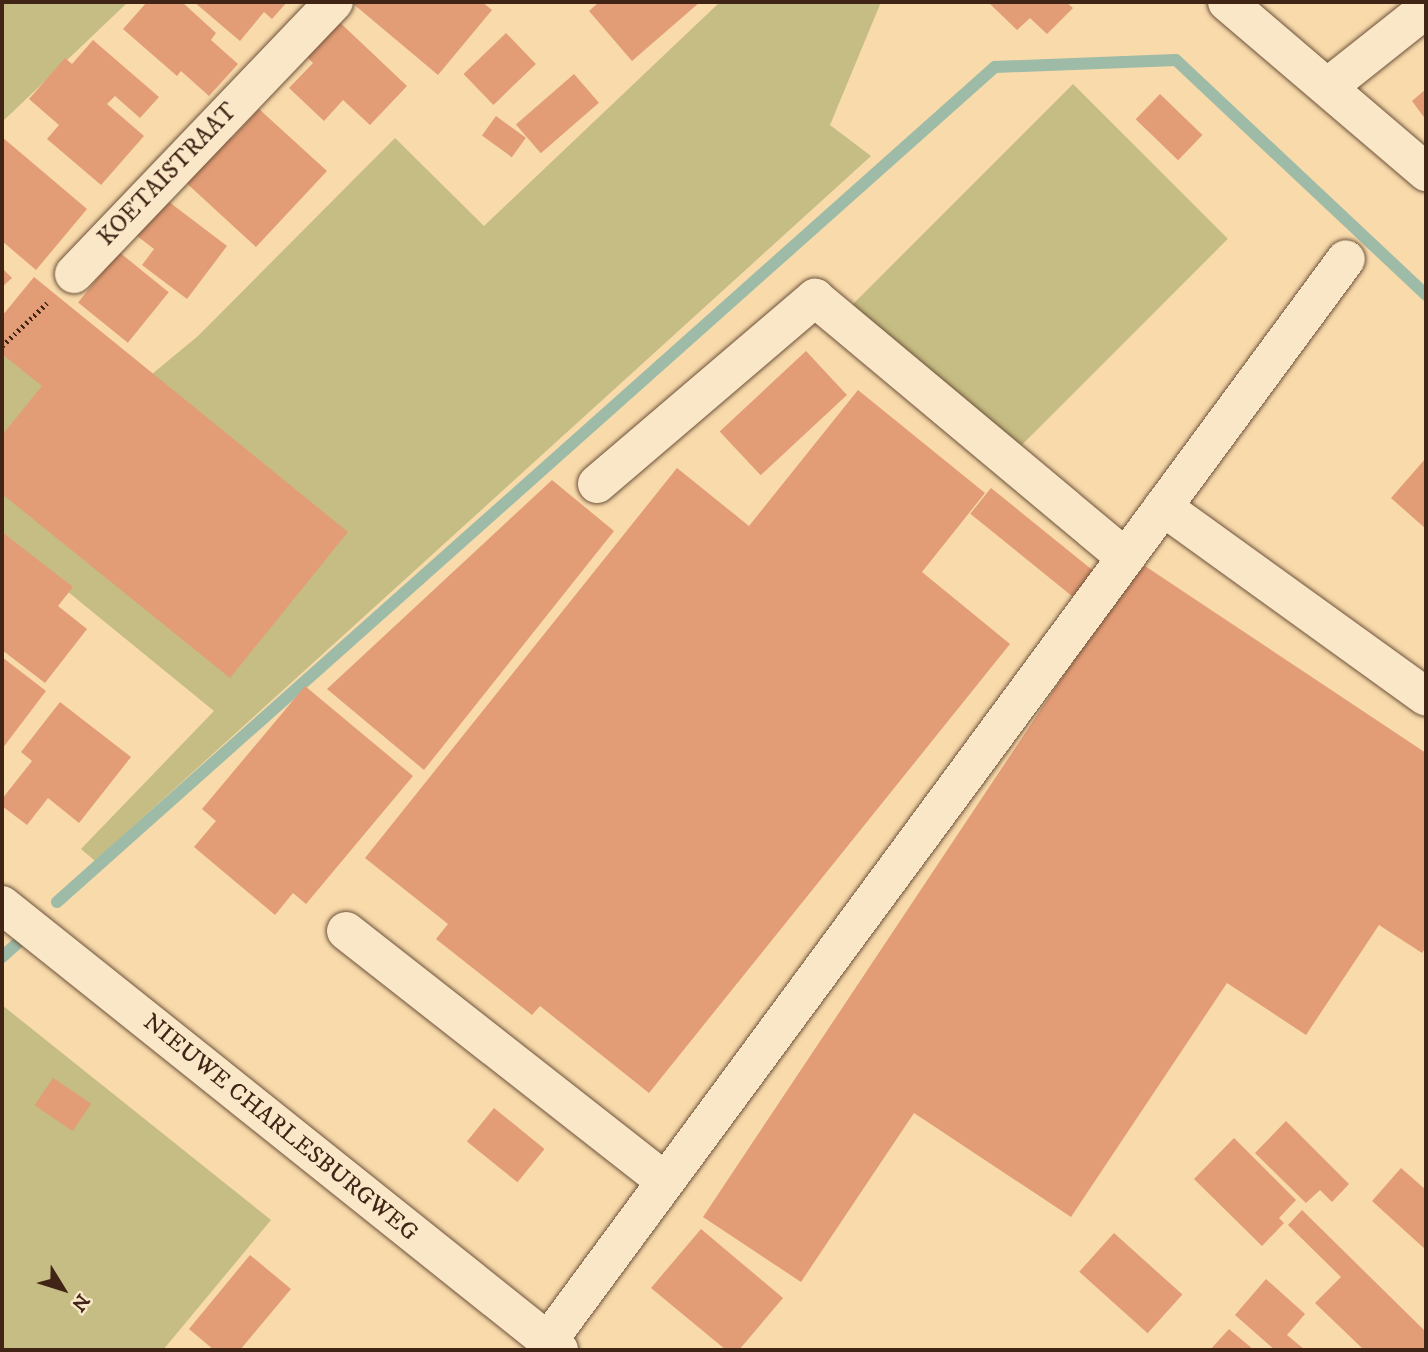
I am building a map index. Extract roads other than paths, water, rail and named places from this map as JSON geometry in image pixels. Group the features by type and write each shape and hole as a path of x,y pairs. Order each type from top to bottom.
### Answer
{"street":[{"name":"KOETAISTRAAT","path":"74,274 334,2"},
{"path":"1227,2 1329,86 1426,172"},
{"path":"1329,86 1426,9"},
{"path":"553,1346 665,1181 1346,259"},
{"path":"597,484 815,298 1126,558"},
{"path":"1163,507 1426,697"},
{"name":"NIEUWE CHARLESBURGWEG","path":"2,905 553,1346"},
{"path":"346,931 665,1181"}],"waterway":[{"path":"57,902 995,67 1176,60 1426,295"},
{"path":"2,957 22,939"}]}
